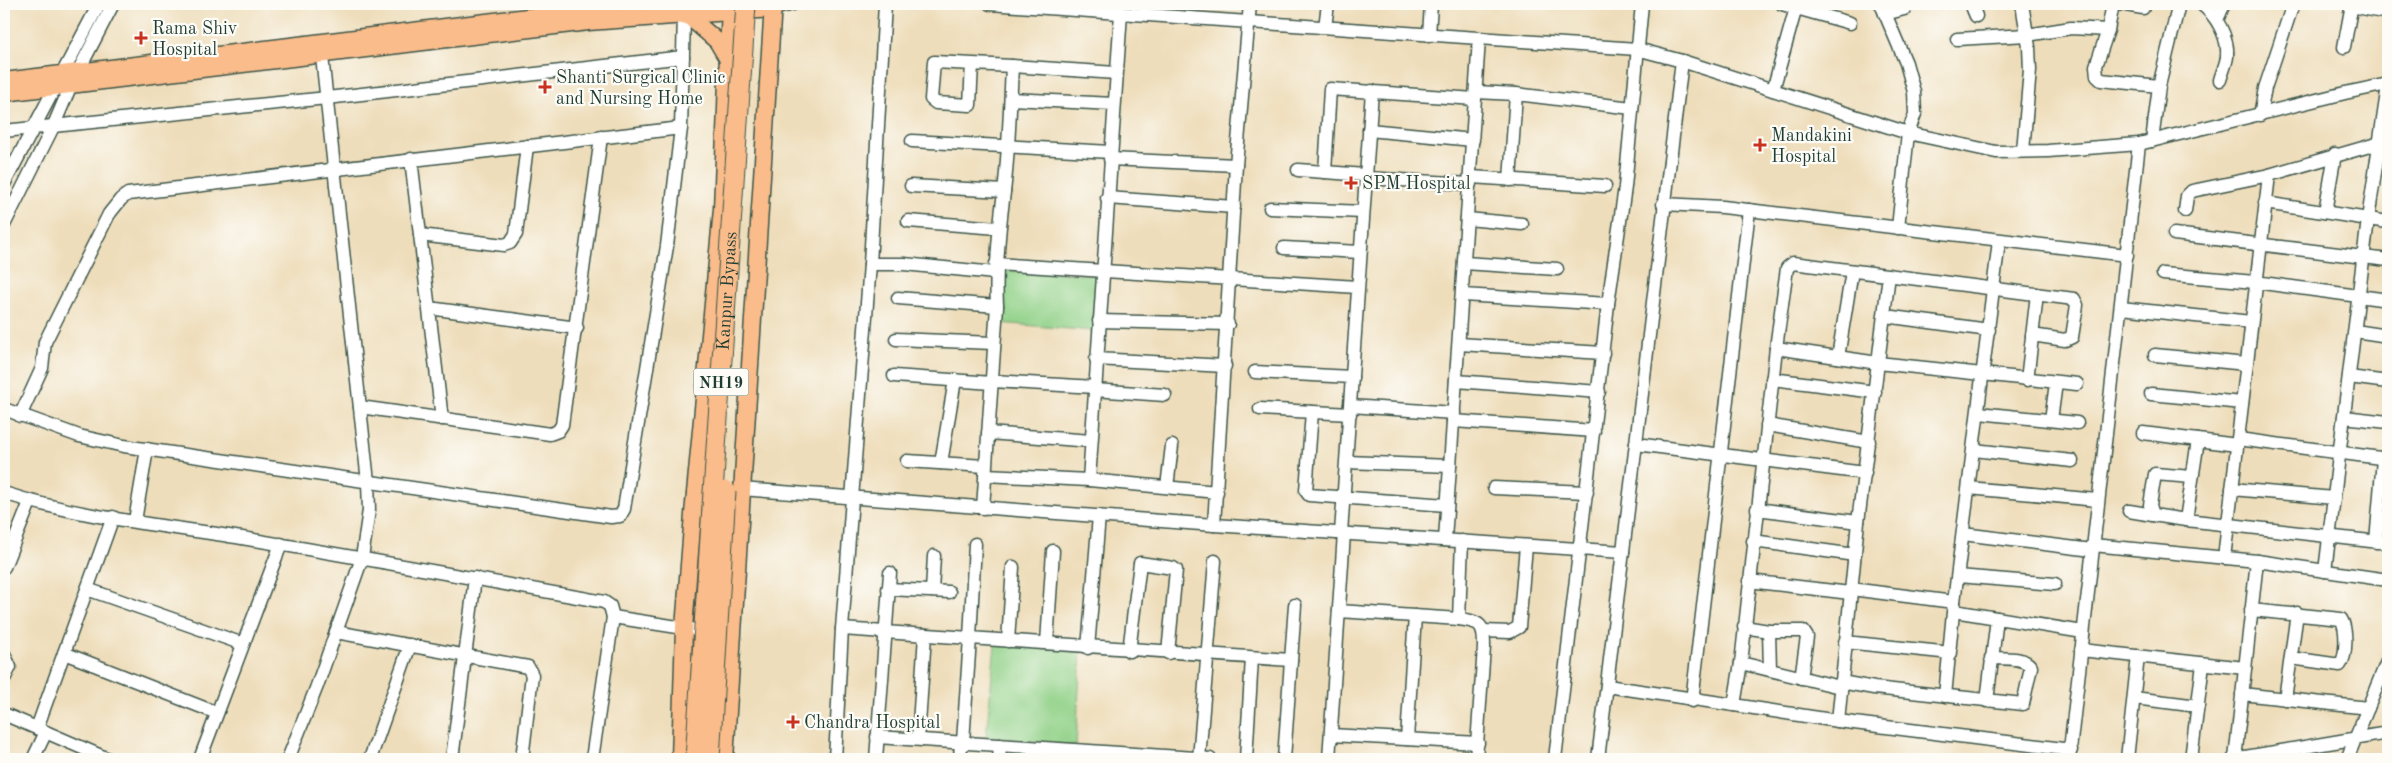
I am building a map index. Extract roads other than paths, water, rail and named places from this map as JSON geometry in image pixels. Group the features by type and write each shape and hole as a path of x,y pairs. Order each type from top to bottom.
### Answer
{"highway":[{"name":"Kanpur Bypass","path":"695,759 735,6"},
{"name":"Kanpur Bypass","path":"710,759 738,298 768,6"}],"main road":[{"path":"4,93 67,79 656,4"},
{"path":"586,12 686,16 735,6 768,6 725,759"},
{"path":"680,759 684,628 722,209 727,58 735,6"},
{"path":"686,16 717,41 727,58"},
{"path":"4,80 67,79"}],"street":[{"path":"4,225 53,127 67,79 99,4"},
{"path":"4,184 34,128 67,79 113,4"},
{"path":"768,6 793,4"},
{"path":"835,759 842,629 870,264 885,4"},
{"path":"990,4 1080,7 1121,13 1153,9 1248,22 1637,49 1682,61 1908,133 1996,152 2146,143 2388,85 2384,142 2368,219 2325,571"},
{"path":"1214,525 1231,280 1236,165 1250,4"},
{"path":"1325,27 1328,4"},
{"path":"1429,35 1431,4"},
{"path":"1555,759 1608,304 1625,187 1642,4"},
{"path":"1782,4 1796,6 1850,22"},
{"path":"1898,228 1908,133 1915,114 1914,92 1906,63 1883,9 1904,9 1905,4"},
{"path":"1971,4 1976,16"},
{"path":"2022,4 2030,70 2023,151"},
{"path":"2113,4 2108,30 2096,66 2097,76 2101,80 2159,86"},
{"path":"2120,4 2143,8"},
{"path":"1607,686 1692,701 2070,754 2097,500 2127,255 2146,143 2179,4"},
{"path":"2201,4 2217,20 2227,51 2227,59 2220,80"},
{"path":"2217,20 2224,4"},
{"path":"2260,115 2265,88 2292,4"},
{"path":"2344,47 2351,5 2388,13"},
{"path":"1773,90 1796,6"},
{"path":"1088,480 1121,13"},
{"path":"4,408 20,416 79,436 147,449 611,517 620,516 624,509 667,246 681,128 686,16"},
{"path":"1957,39 2027,35 2071,28 2108,30"},
{"path":"1445,540 1463,295 1478,39"},
{"path":"288,759 362,558 369,510 368,482 322,48"},
{"path":"4,131 327,98 683,57"},
{"path":"1598,759 1663,204 1682,61"},
{"path":"972,64 970,105 932,102 934,62 1012,66 1116,72"},
{"path":"983,508 997,306 995,269 1008,145 1012,66"},
{"path":"1325,172 1330,89 1475,95 1516,94 1632,108"},
{"path":"1329,759 1357,287 1372,91"},
{"path":"1510,180 1516,94"},
{"path":"1011,99 1114,104"},
{"path":"20,416 42,368 45,342 109,214 121,199 128,194 681,128"},
{"path":"1369,130 1473,140"},
{"path":"360,407 550,434 558,431 562,425 577,328 601,138"},
{"path":"912,141 1008,145 1110,156 1236,165"},
{"path":"2185,210 2187,196 2192,191 2269,175 2335,154 2384,142"},
{"path":"420,236 504,245 510,243 516,234 527,146"},
{"path":"2325,212 2335,154"},
{"path":"411,159 442,419"},
{"path":"1298,170 1365,176 1470,181 1510,180 1605,186"},
{"path":"2224,558 2269,175"},
{"path":"911,186 1004,191"},
{"path":"1107,198 1234,207"},
{"path":"2265,202 2388,222"},
{"path":"1663,204 1748,210 2127,255"},
{"path":"1270,208 1363,212"},
{"path":"1692,701 1748,210"},
{"path":"1467,219 1522,224"},
{"path":"908,221 998,228"},
{"path":"2174,234 2388,260"},
{"path":"1945,696 1951,652 1954,606 1999,241"},
{"path":"1284,248 1360,252"},
{"path":"1464,262 1557,269"},
{"path":"1734,706 1741,663 1748,581 1787,268 1793,263 1992,290 2071,298 2077,305 2072,337 2065,340 2032,335"},
{"path":"870,264 995,269 1102,270 1357,287"},
{"path":"1838,357 1852,271"},
{"path":"2164,274 2255,282 2388,300"},
{"path":"1838,721 1840,685 1858,522 1889,275"},
{"path":"2027,380 2037,294"},
{"path":"1463,295 1608,304"},
{"path":"898,298 997,306"},
{"path":"428,308 577,328"},
{"path":"2121,308 2251,322"},
{"path":"1885,316 1989,330"},
{"path":"1099,321 1228,324"},
{"path":"2355,331 2388,336"},
{"path":"896,338 993,343"},
{"path":"1459,344 1603,353"},
{"path":"1776,348 1983,376 2077,384"},
{"path":"2155,355 2246,364"},
{"path":"1096,359 1225,366"},
{"path":"1255,372 1352,377"},
{"path":"894,376 1166,394"},
{"path":"2349,377 2388,382"},
{"path":"1772,379 1875,392"},
{"path":"941,463 955,380"},
{"path":"1456,381 1599,392"},
{"path":"2051,420 2056,383"},
{"path":"2150,394 2242,403"},
{"path":"1260,408 1312,412 1350,410 1453,417 1594,432"},
{"path":"1312,412 1306,490 1309,495 1447,506"},
{"path":"1979,413 2077,423"},
{"path":"2344,417 2388,422"},
{"path":"1767,425 1868,442"},
{"path":"2129,511 2186,520 2382,543 2386,459 2237,442 2198,440 2143,432"},
{"path":"988,433 1091,441"},
{"path":"2186,520 2198,440"},
{"path":"1636,444 1865,473"},
{"path":"1167,487 1172,446"},
{"path":"135,521 147,449"},
{"path":"1974,450 2072,461"},
{"path":"907,461 941,463 985,471 1216,492"},
{"path":"1347,462 1450,466"},
{"path":"2153,515 2150,505 2154,474 2192,477"},
{"path":"1494,488 1587,492"},
{"path":"1969,488 2097,500"},
{"path":"741,489 1214,525 1623,552"},
{"path":"2232,489 2334,498"},
{"path":"4,493 30,502 362,558 604,602 610,606 613,617 592,759"},
{"path":"4,567 30,502"},
{"path":"1757,509 1858,522"},
{"path":"1088,648 1099,516"},
{"path":"32,759 64,654 113,517"},
{"path":"1963,534 2092,548 2257,561 2388,580"},
{"path":"1459,619 1462,541"},
{"path":"1753,541 1855,554"},
{"path":"200,759 281,544"},
{"path":"960,759 970,638 975,544"},
{"path":"1483,631 1510,632 1519,627 1526,546"},
{"path":"1047,644 1053,551"},
{"path":"932,591 934,556"},
{"path":"1200,759 1216,561"},
{"path":"2257,561 2234,759 2388,733"},
{"path":"1129,651 1140,563 1176,570 1168,653"},
{"path":"1008,641 1013,567"},
{"path":"876,759 884,631 890,572"},
{"path":"1958,576 2055,584"},
{"path":"452,759 467,655 475,578"},
{"path":"1748,581 1851,591 1954,606 1997,618 2083,632"},
{"path":"87,589 244,644"},
{"path":"888,589 948,592"},
{"path":"1284,759 1295,605"},
{"path":"2251,610 2341,619 2344,627 2344,658 2340,665 2335,666 2291,658"},
{"path":"1339,611 1459,619 1474,621 1480,624 1483,631 1476,759"},
{"path":"2285,699 2297,614"},
{"path":"1407,739 1415,616"},
{"path":"613,617 732,635"},
{"path":"1987,700 1997,618"},
{"path":"1744,627 1769,631 1806,632 1801,678"},
{"path":"842,629 1129,651 1291,660"},
{"path":"1769,631 1770,670"},
{"path":"336,632 523,664 530,670 532,675 522,759"},
{"path":"918,739 925,635"},
{"path":"1845,642 1951,652"},
{"path":"370,759 410,645"},
{"path":"2081,650 2244,668"},
{"path":"4,654 10,667 4,680"},
{"path":"64,654 217,713"},
{"path":"2127,759 2138,656"},
{"path":"1246,759 1252,658"},
{"path":"1741,663 1801,678 1840,685 2022,704 2031,667 2024,660 1991,658"},
{"path":"2348,756 2388,659"},
{"path":"2191,759 2203,664"},
{"path":"2242,694 2368,708"},
{"path":"2134,698 2198,706"},
{"path":"4,714 107,759"},
{"path":"1331,735 1478,743"},
{"path":"877,736 1000,745 1039,754 1210,759"},
{"path":"999,759 1000,745"}],"place":[{"name":"Rama Shiv Hospital","path":"141,38"},
{"name":"Shanti Surgical Clinic and Nursing Home","path":"545,87"},
{"name":"Mandakini Hospital","path":"1760,145"},
{"name":"SPM Hospital","path":"1351,183"},
{"name":"Chandra Hospital","path":"793,722"}]}
